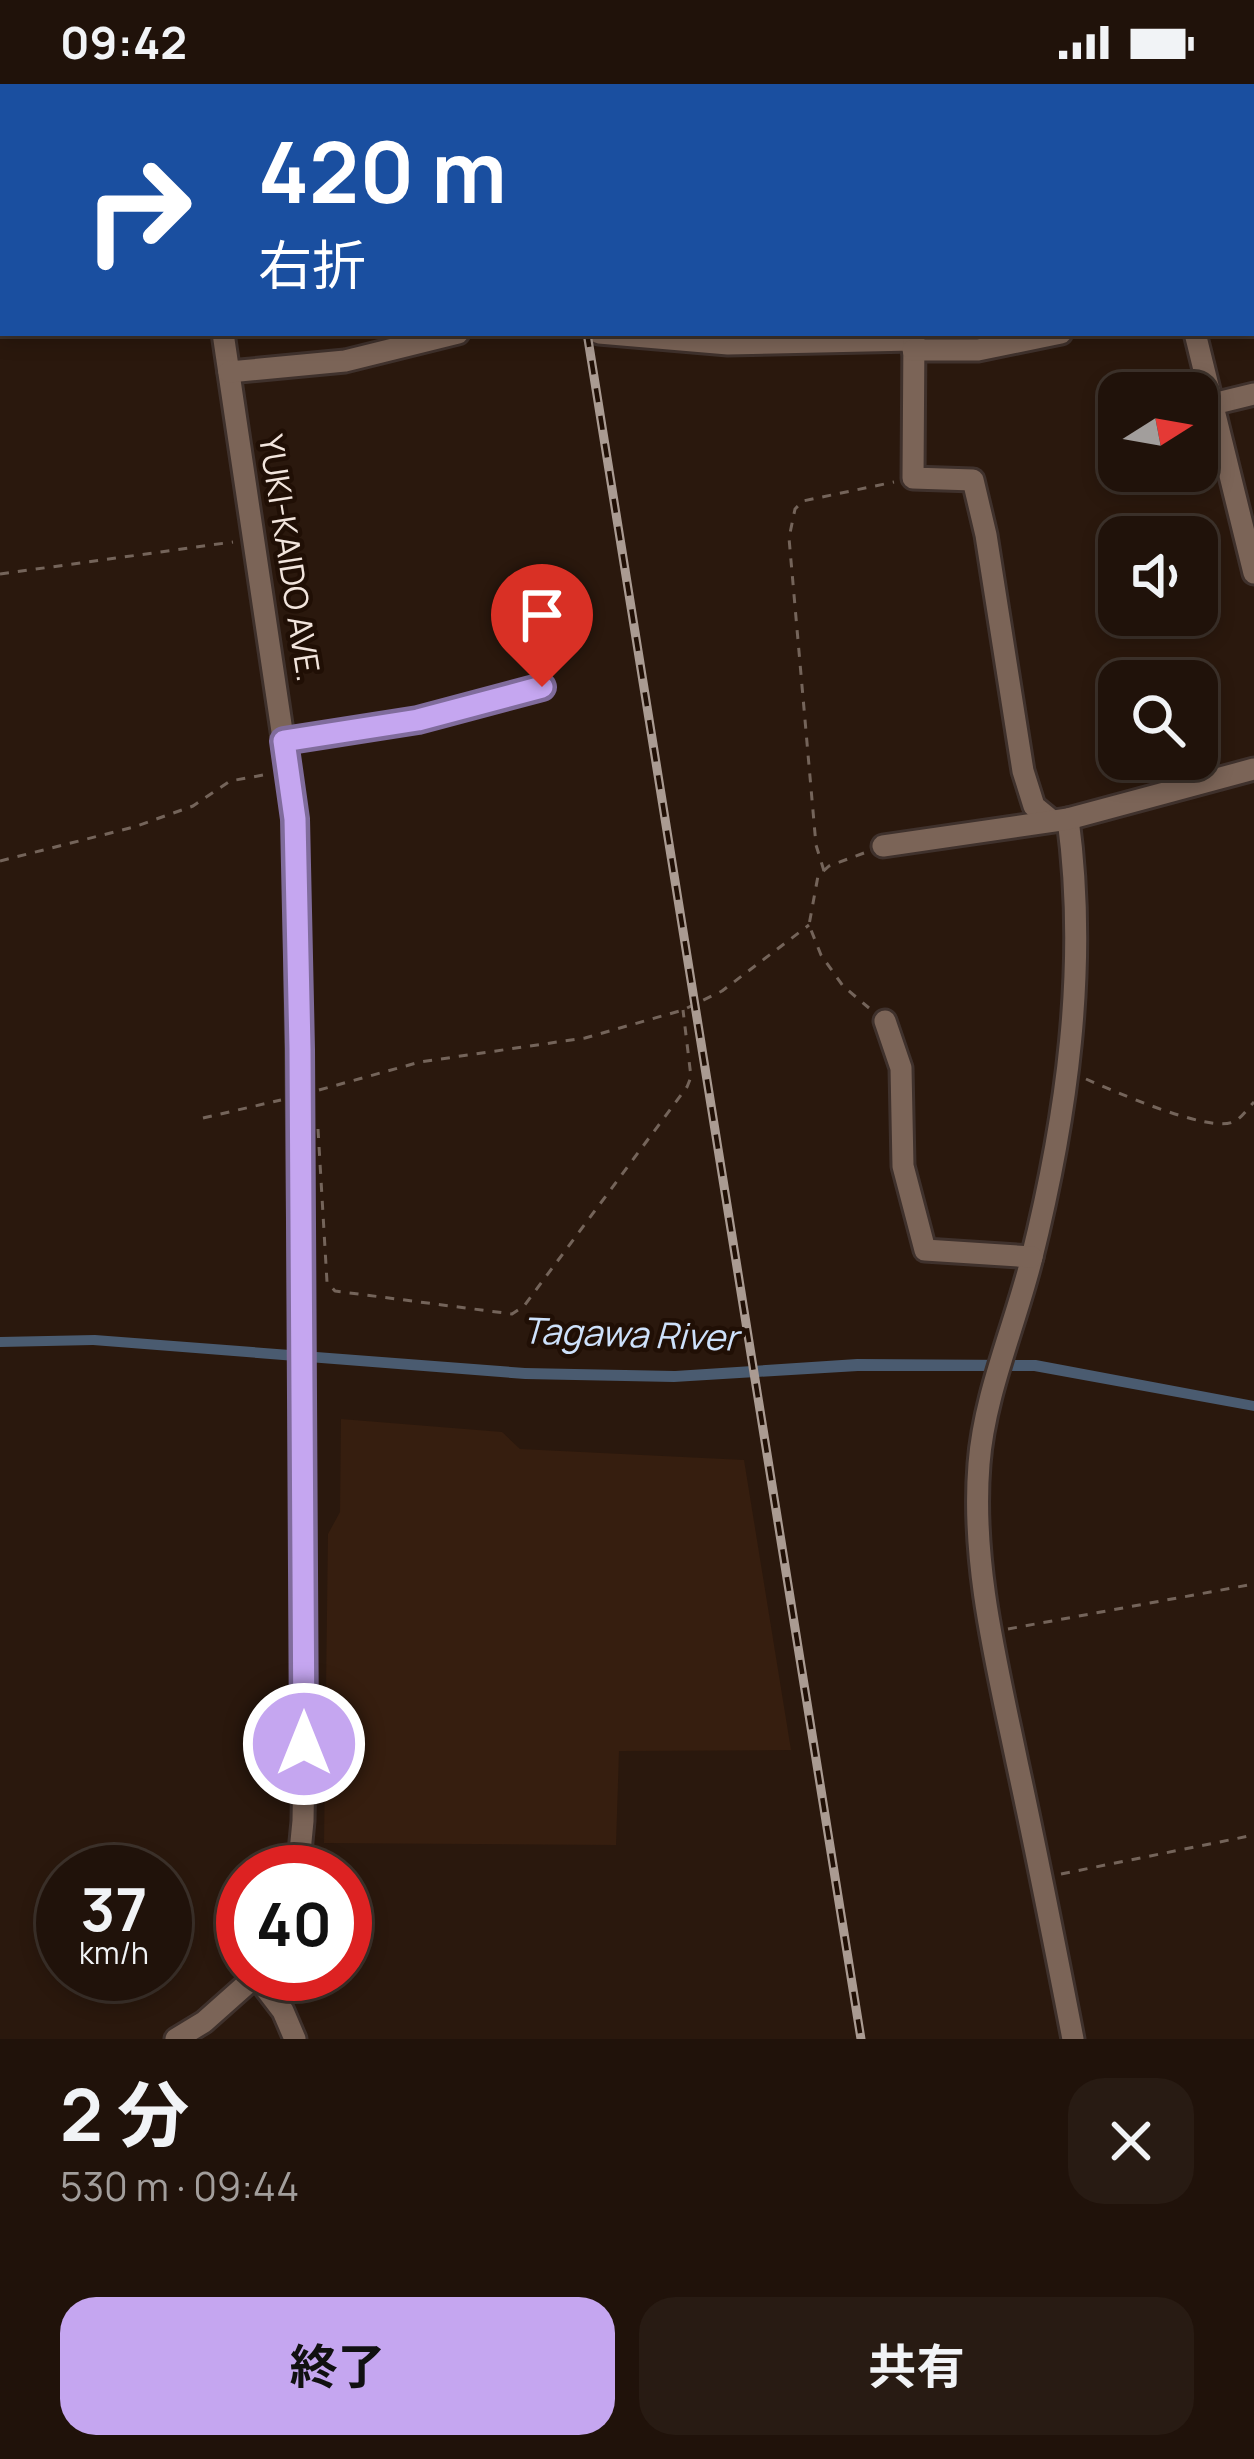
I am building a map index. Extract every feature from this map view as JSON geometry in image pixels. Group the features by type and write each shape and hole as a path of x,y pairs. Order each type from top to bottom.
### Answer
{"street":[{"name":"YUKI-KAIDO AVE.","path":"223,336 295,819 303,1095 301,1845"},
{"path":"229,372 345,361 446,336"},
{"path":"634,336 728,344 913,341 978,350 1046,336"},
{"path":"1196,336 1205,372"},
{"path":"913,341 913,478 973,480 1023,771 1034,806 1060,819 1076,876 1077,959 1067,1070 1032,1257 979,1458 977,1503 990,1633 1072,2039"},
{"path":"1218,403 1254,394"},
{"path":"1218,421 1254,573"},
{"path":"284,741 418,720 542,687"},
{"path":"883,846 1060,819 1254,769"},
{"path":"885,1021 902,1068 903,1166 925,1250 1032,1257"},
{"path":"176,2039 227,2001"},
{"path":"276,2001 296,2039"}],"path":[{"path":"824,871 816,845 789,538 795,509 803,501 913,478"},
{"path":"0,574 253,539"},
{"path":"0,861 134,827 194,806 230,781 288,771"},
{"path":"883,846 818,876 809,925 820,955 843,986 885,1021"},
{"path":"203,1118 420,1062 585,1038 683,1010 722,991 809,925"},
{"path":"303,1095 322,1142 327,1282 334,1291 512,1314 524,1306 687,1087 691,1077 683,1010"},
{"path":"1067,1070 1132,1100 1216,1124 1235,1122 1254,1102"},
{"path":"990,1633 1254,1584"},
{"path":"1042,1878 1254,1835"}],"shaded area":[{"path":"341,1419 502,1432 520,1449 744,1460 791,1750 619,1751 616,1845 324,1843 328,1534 340,1512"}],"water":[{"path":"95,1335 525,1368 675,1371 857,1359 1036,1360 1254,1401 1254,1411 1034,1371 858,1371 674,1382 525,1379 93,1345 0,1347 0,1337"}],"railway":[{"path":"587,336 861,2039"}],"route":[{"path":"304,1744 300,1049 295,819 284,741 418,720 542,687"}],"water label":[{"name":"Tagawa River","path":"630,1334"}]}
